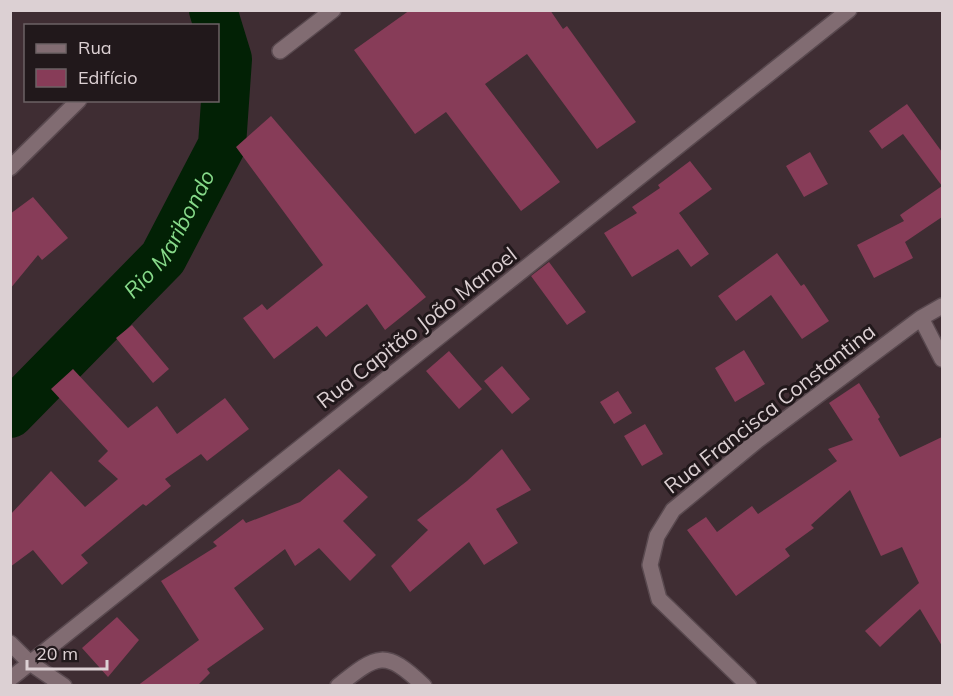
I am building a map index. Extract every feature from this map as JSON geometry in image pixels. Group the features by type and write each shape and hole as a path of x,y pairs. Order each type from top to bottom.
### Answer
{"main road":[{"path":"280,51 333,10"},
{"name":"Rua Capitão João Manoel","path":"10,679 849,10"},
{"path":"10,168 77,102"},
{"name":"Rua Francisca Constantina","path":"749,686 659,600 650,565 657,536 673,510 758,440 921,318 942,306"},
{"path":"921,318 942,359"},
{"path":"10,644 30,663 64,686"},
{"path":"338,686 368,662 384,659 401,664 424,686"}],"building":[{"path":"410,10 550,10 563,29 567,26 636,122 597,149 527,54 485,84 560,182 521,211 446,112 415,134 354,50"},
{"path":"907,104 942,152 942,186 903,134 882,149 869,131"},
{"path":"271,116 426,297 385,330 367,304 326,337 317,326 274,359 243,318 262,304 267,310 323,265 236,147"},
{"path":"810,152 828,184 804,197 786,166"},
{"path":"690,161 712,189 679,213 709,254 691,267 678,249 632,277 604,233 637,213 632,207 660,188 658,185"},
{"path":"942,186 942,217 905,242 913,258 874,278 857,245 904,221 900,215"},
{"path":"33,197 68,238 42,260 38,255 10,289 10,214"},
{"path":"777,253 801,286 804,284 829,321 802,339 771,295 736,321 718,296"},
{"path":"549,262 586,312 567,325 531,276"},
{"path":"132,325 169,369 153,383 116,338"},
{"path":"744,350 765,384 735,402 715,368"},
{"path":"449,351 482,389 459,409 426,371"},
{"path":"502,366 530,399 512,414 484,381"},
{"path":"73,369 128,428 157,406 177,434 225,398 249,429 207,461 201,454 165,479 171,486 146,506 143,504 81,555 88,563 62,585 33,550 10,567 10,515 51,471 85,507 118,479 98,461 108,451 51,389"},
{"path":"859,383 880,417 878,419 900,457 942,437 942,646 920,609 880,647 865,631 919,583 902,547 881,556 850,490 811,525 814,528 785,549 790,556 736,596 687,530 706,517 717,532 752,506 758,514 837,461 828,449 853,440 829,403"},
{"path":"618,391 632,413 614,424 600,402"},
{"path":"645,424 663,454 642,466 624,436"},
{"path":"502,449 531,490 496,509 518,543 484,565 469,542 410,592 391,566 428,530 417,520 467,481"},
{"path":"339,469 368,497 343,521 376,555 350,581 319,548 295,566 285,549 234,588 264,629 207,669 210,673 197,686 137,686 199,640 161,581 217,546 213,542 243,519 246,523 300,502"},
{"path":"117,617 139,640 108,677 82,648"}],"waterway":[{"name":"Rio Maribondo","path":"213,10 217,24"},
{"name":"Rio Maribondo","path":"10,414 163,258 222,145 228,59 219,30"}]}
